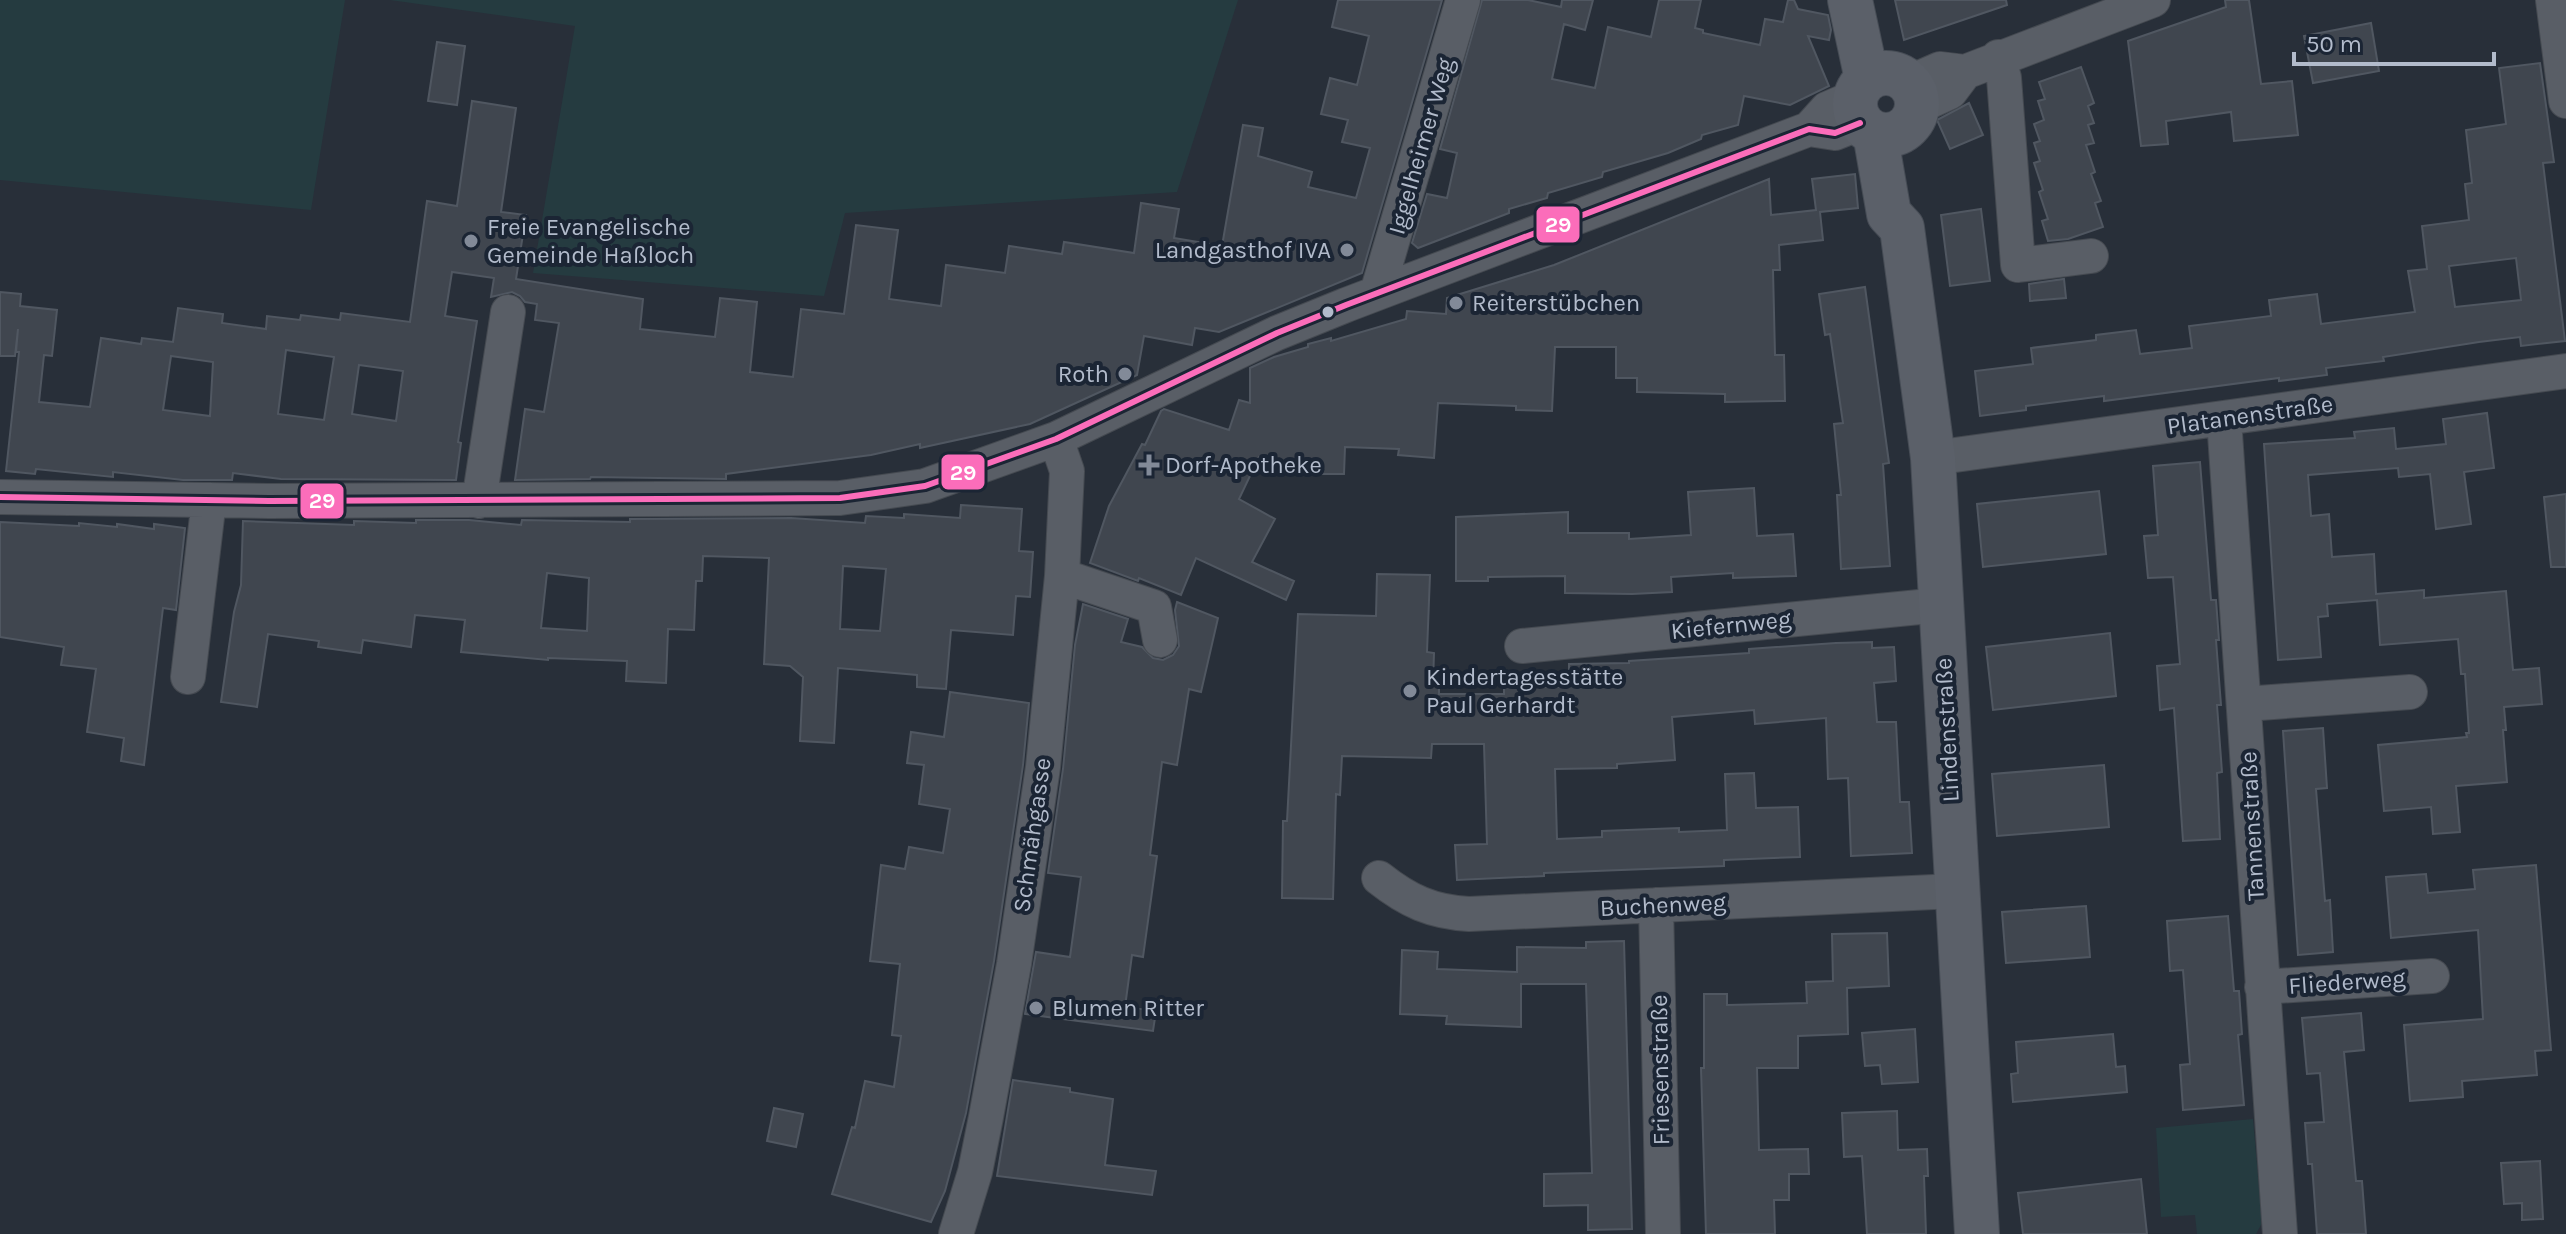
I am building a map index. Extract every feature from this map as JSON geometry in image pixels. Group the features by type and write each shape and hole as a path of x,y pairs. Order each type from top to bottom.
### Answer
{"main road":[{"name":"Lindenstraße","path":"1850,0 1884,103 1911,213 1902,228 1933,458 1955,891 1977,1234"},
{"name":"Lindenstraße","path":"1873,0 1884,103"}],"street":[{"name":"Iggelheimer Weg","path":"1377,293 1463,0"},
{"path":"0,497 479,501 840,498 925,486 1056,439 1277,333 1377,293 1661,196 1809,129 1827,109 1950,92 1965,72 1998,57 2153,0"},
{"path":"2553,0 2566,101"},
{"path":"1998,57 2004,78 2018,265 2091,256"},
{"path":"479,501 508,312"},
{"name":"Platanenstraße","path":"1933,458 2566,371"},
{"name":"Tannenstraße","path":"2224,419 2280,1234"},
{"name":"Schmähgasse","path":"960,1232 978,1158 1014,964 1043,767 1062,576 1067,471 1056,439"},
{"path":"188,677 209,500"},
{"path":"1062,576 1154,607 1160,640"},
{"name":"Kiefernweg","path":"1522,646 1940,605"},
{"path":"2245,704 2410,692"},
{"name":"Buchenweg","path":"1379,878 1418,905 1446,913 1955,891"},
{"name":"Friesenstraße","path":"1656,905 1663,1234"},
{"name":"Fliederweg","path":"2262,987 2432,976"}],"green space":[{"path":"0,0 345,0 311,210 0,180"},
{"path":"390,0 1238,0 1177,192 845,213 824,296 533,273 575,26"},
{"path":"2253,1119 2262,1223 2256,1234 2197,1234 2195,1215 2161,1217 2156,1128"}],"building":[{"path":"1338,0 1442,0 1362,273 1219,332 1195,328 1192,345 1144,336 1137,375 1030,424 920,448 920,444 871,455 726,474 726,479 591,477 515,480 525,409 544,412 559,323 535,320 537,304 525,302 512,292 491,297 494,278 452,272 445,316 477,321 458,442 461,443 456,480 281,479 233,473 232,480 183,480 113,472 113,477 36,469 35,474 6,471 19,352 16,352 18,329 15,356 0,356 0,292 21,294 20,306 57,310 52,356 44,355 39,402 90,407 101,338 141,344 142,338 173,342 178,308 223,314 222,323 266,329 267,316 300,320 301,315 340,320 341,313 410,322 427,201 457,206 472,101 516,108 501,212 526,215 516,279 643,299 640,329 715,337 720,298 757,302 750,372 793,377 801,309 844,314 856,225 898,230 889,299 941,306 946,265 1005,273 1009,246 1062,254 1064,242 1134,253 1141,203 1179,209 1174,238 1222,246 1243,125 1263,128 1258,156 1312,172 1308,187 1356,198 1370,148 1342,142 1348,120 1321,114 1330,78 1357,85 1369,36 1332,27","holes":["286,350 334,357 324,420 278,414","171,356 213,362 210,416 163,410","359,365 403,371 396,421 352,414"]},
{"path":"1482,0 1528,0 1561,7 1562,0 1593,0 1585,30 1564,24 1552,79 1595,88 1608,27 1651,37 1659,0 1701,0 1695,28 1703,30 1703,33 1760,45 1765,19 1783,22 1788,0 1794,0 1798,9 1828,15 1829,40 1808,36 1829,86 1790,105 1744,96 1738,125 1702,135 1701,139 1668,153 1603,172 1602,177 1548,193 1547,198 1509,209 1509,213 1418,248 1412,243 1427,194 1447,198 1457,153 1440,149"},
{"path":"1895,0 2006,0 2007,5 1904,40"},
{"path":"2225,0 2249,0 2261,84 2292,81 2298,135 2234,141 2231,112 2166,121 2168,144 2141,146 2128,41 2226,7"},
{"path":"2371,23 2379,71 2313,83 2304,36"},
{"path":"437,42 465,46 457,105 428,101"},
{"path":"2540,63 2554,162 2543,163 2565,341 2521,346 2520,337 2479,342 2383,357 2384,361 2326,368 2327,375 2279,381 2279,378 2104,401 2104,396 2026,406 2026,410 1980,416 1975,371 2033,364 2031,348 2096,340 2096,335 2136,330 2140,354 2192,348 2189,326 2271,316 2269,300 2317,294 2321,324 2415,312 2408,271 2427,269 2422,226 2469,220 2465,184 2472,183 2466,130 2506,124 2499,68","holes":["2516,258 2521,300 2455,307 2449,266"]},
{"path":"2081,67 2094,103 2088,106 2094,123 2088,125 2094,143 2086,145 2095,172 2091,174 2101,201 2095,203 2103,227 2068,239 2048,241 2042,221 2048,219 2039,192 2043,190 2034,163 2040,161 2034,143 2040,141 2034,124 2044,120 2038,101 2045,99 2039,82"},
{"path":"1969,103 1983,135 1950,149 1937,120"},
{"path":"1855,174 1858,208 1820,212 1823,240 1779,245 1780,270 1773,270 1775,355 1784,355 1785,401 1725,402 1725,394 1637,392 1637,378 1616,378 1616,347 1555,347 1552,411 1516,410 1516,406 1438,403 1434,458 1398,455 1399,449 1345,447 1344,474 1315,474 1259,457 1239,499 1275,519 1252,562 1294,581 1286,600 1196,558 1181,595 1090,563 1109,506 1164,409 1229,430 1239,400 1250,403 1250,368 1274,357 1308,347 1308,344 1331,338 1331,341 1406,319 1407,311 1446,314 1447,298 1554,265 1769,179 1771,215 1816,210 1812,179"},
{"path":"1981,209 1990,281 1950,286 1941,215"},
{"path":"2064,279 2066,298 2030,301 2029,284"},
{"path":"1865,287 1889,463 1883,464 1890,566 1841,569 1837,495 1841,495 1834,424 1843,423 1830,334 1825,335 1819,294"},
{"path":"2487,413 2494,468 2464,472 2471,524 2436,529 2430,474 2399,477 2398,468 2308,475 2311,516 2329,514 2332,557 2374,554 2376,594 2424,590 2424,598 2506,591 2513,670 2539,668 2542,704 2504,707 2507,782 2456,786 2460,832 2433,834 2431,807 2384,811 2378,745 2467,737 2465,674 2461,674 2458,639 2380,645 2377,600 2327,604 2328,616 2318,617 2321,657 2278,660 2264,444 2355,438 2354,432 2394,428 2396,449 2446,444 2443,419"},
{"path":"2200,462 2211,600 2216,600 2219,640 2216,640 2221,705 2217,705 2222,772 2217,773 2220,839 2183,841 2174,708 2160,710 2157,666 2180,664 2173,577 2148,578 2144,536 2158,535 2153,466"},
{"path":"1754,488 1757,536 1793,534 1796,576 1733,578 1733,573 1671,577 1672,592 1632,594 1565,593 1565,576 1488,577 1488,581 1456,581 1456,517 1568,512 1568,533 1629,533 1629,539 1691,535 1688,492"},
{"path":"2099,491 2106,554 1983,567 1977,504"},
{"path":"2566,494 2566,567 2551,567 2544,497"},
{"path":"961,505 1022,509 1019,551 1033,552 1030,597 1016,596 1013,635 951,630 946,689 917,687 917,675 838,668 834,743 800,741 803,677 790,666 764,664 769,558 703,556 702,581 696,581 694,630 668,629 666,683 626,681 627,661 548,660 461,652 465,620 415,615 411,647 363,640 361,653 318,647 319,641 268,634 257,707 221,702 241,585 243,521 354,525 354,521 416,523 416,520 469,520 521,525 522,520 630,522 630,519 791,518 865,523 866,516 904,518 904,514 960,518","holes":["843,566 886,569 880,631 840,629","547,573 589,578 587,631 541,628"]},
{"path":"0,522 117,527 117,524 154,529 154,524 185,528 176,610 163,608 144,765 121,761 124,738 87,732 96,669 61,665 64,647 0,637"},
{"path":"1377,574 1430,575 1427,652 1434,653 1433,683 1439,684 1439,694 1504,694 1504,687 1569,687 1569,664 1629,663 1836,643 1872,642 1872,648 1894,647 1896,681 1874,683 1877,722 1896,722 1900,802 1909,802 1912,853 1851,856 1848,778 1828,779 1826,718 1755,724 1754,710 1672,717 1675,760 1617,764 1617,768 1555,769 1557,839 1602,837 1602,831 1727,830 1725,774 1754,773 1756,808 1798,807 1800,857 1724,860 1724,866 1544,873 1544,876 1457,880 1455,845 1487,844 1484,744 1432,744 1431,758 1342,756 1340,795 1336,794 1333,899 1282,898 1283,821 1287,821 1298,614 1376,616"},
{"path":"1177,602 1218,618 1201,692 1189,689 1177,765 1162,762 1150,855 1157,856 1143,957 1132,955 1125,1007 1156,1011 1153,1031 1025,1014 1036,952 1070,957 1081,877 1048,873 1063,769 1075,645 1083,604 1128,619 1121,642 1142,647 1153,658 1163,660 1173,655 1179,646"},
{"path":"2110,633 2116,696 1993,710 1986,647"},
{"path":"950,692 1029,703 994,961 966,1113 945,1191 931,1222 832,1194 852,1127 855,1128 865,1081 894,1087 901,1036 892,1035 900,964 870,961 881,865 905,869 909,847 943,853 950,809 919,804 924,765 907,763 911,732 944,737"},
{"path":"2323,728 2327,788 2316,789 2325,901 2330,900 2333,952 2298,955 2283,731"},
{"path":"2104,765 2109,827 1997,836 1992,774"},
{"path":"2536,865 2551,1050 2535,1051 2537,1075 2462,1081 2463,1097 2410,1101 2404,1025 2483,1019 2478,930 2391,938 2386,877 2426,874 2428,893 2475,889 2473,870"},
{"path":"2086,906 2090,957 2006,963 2002,912"},
{"path":"2228,916 2234,991 2239,991 2242,1034 2238,1035 2244,1105 2183,1110 2180,1065 2190,1064 2183,970 2170,971 2167,921"},
{"path":"1887,933 1889,986 1847,988 1848,1034 1798,1036 1798,1068 1757,1068 1759,1150 1808,1149 1809,1174 1789,1174 1789,1200 1774,1200 1775,1234 1706,1234 1701,1068 1704,1068 1704,994 1727,994 1727,1005 1807,1003 1806,982 1833,981 1832,934"},
{"path":"1624,941 1632,1229 1588,1230 1588,1205 1544,1206 1544,1174 1592,1173 1586,984 1521,984 1521,1027 1446,1024 1447,1016 1400,1014 1402,950 1438,952 1437,969 1517,972 1517,947 1586,948 1586,942"},
{"path":"2361,1013 2364,1050 2344,1052 2356,1181 2362,1181 2366,1234 2317,1234 2312,1164 2308,1164 2305,1123 2324,1122 2320,1073 2307,1074 2302,1018"},
{"path":"1915,1029 1918,1082 1882,1084 1880,1065 1865,1066 1862,1033"},
{"path":"2113,1034 2116,1067 2125,1066 2127,1092 2013,1102 2011,1074 2018,1073 2016,1042"},
{"path":"1013,1080 1070,1088 1070,1092 1113,1099 1105,1165 1156,1171 1152,1195 997,1176"},
{"path":"774,1108 803,1114 796,1147 767,1141"},
{"path":"1897,1111 1898,1150 1927,1149 1928,1176 1924,1176 1926,1234 1867,1234 1862,1156 1844,1157 1842,1113"},
{"path":"2540,1161 2543,1219 2522,1220 2522,1203 2504,1204 2501,1163"},
{"path":"2141,1179 2147,1234 2023,1234 2018,1193"}],"transit line":[{"name":"29","path":"0,497 269,501 840,498 925,486 1056,439 1277,333 1346,305 1809,129 1835,133 1860,123"}],"place":[{"name":"Freie Evangelische Gemeinde Haßloch","path":"471,241"},
{"name":"Landgasthof IVA","path":"1347,250"},
{"name":"Reiterstübchen","path":"1456,303"},
{"name":"Roth","path":"1125,374"},
{"name":"Dorf-Apotheke","path":"1149,465"},
{"name":"Kindertagesstätte Paul Gerhardt","path":"1410,691"},
{"name":"Blumen Ritter","path":"1036,1008"}]}
